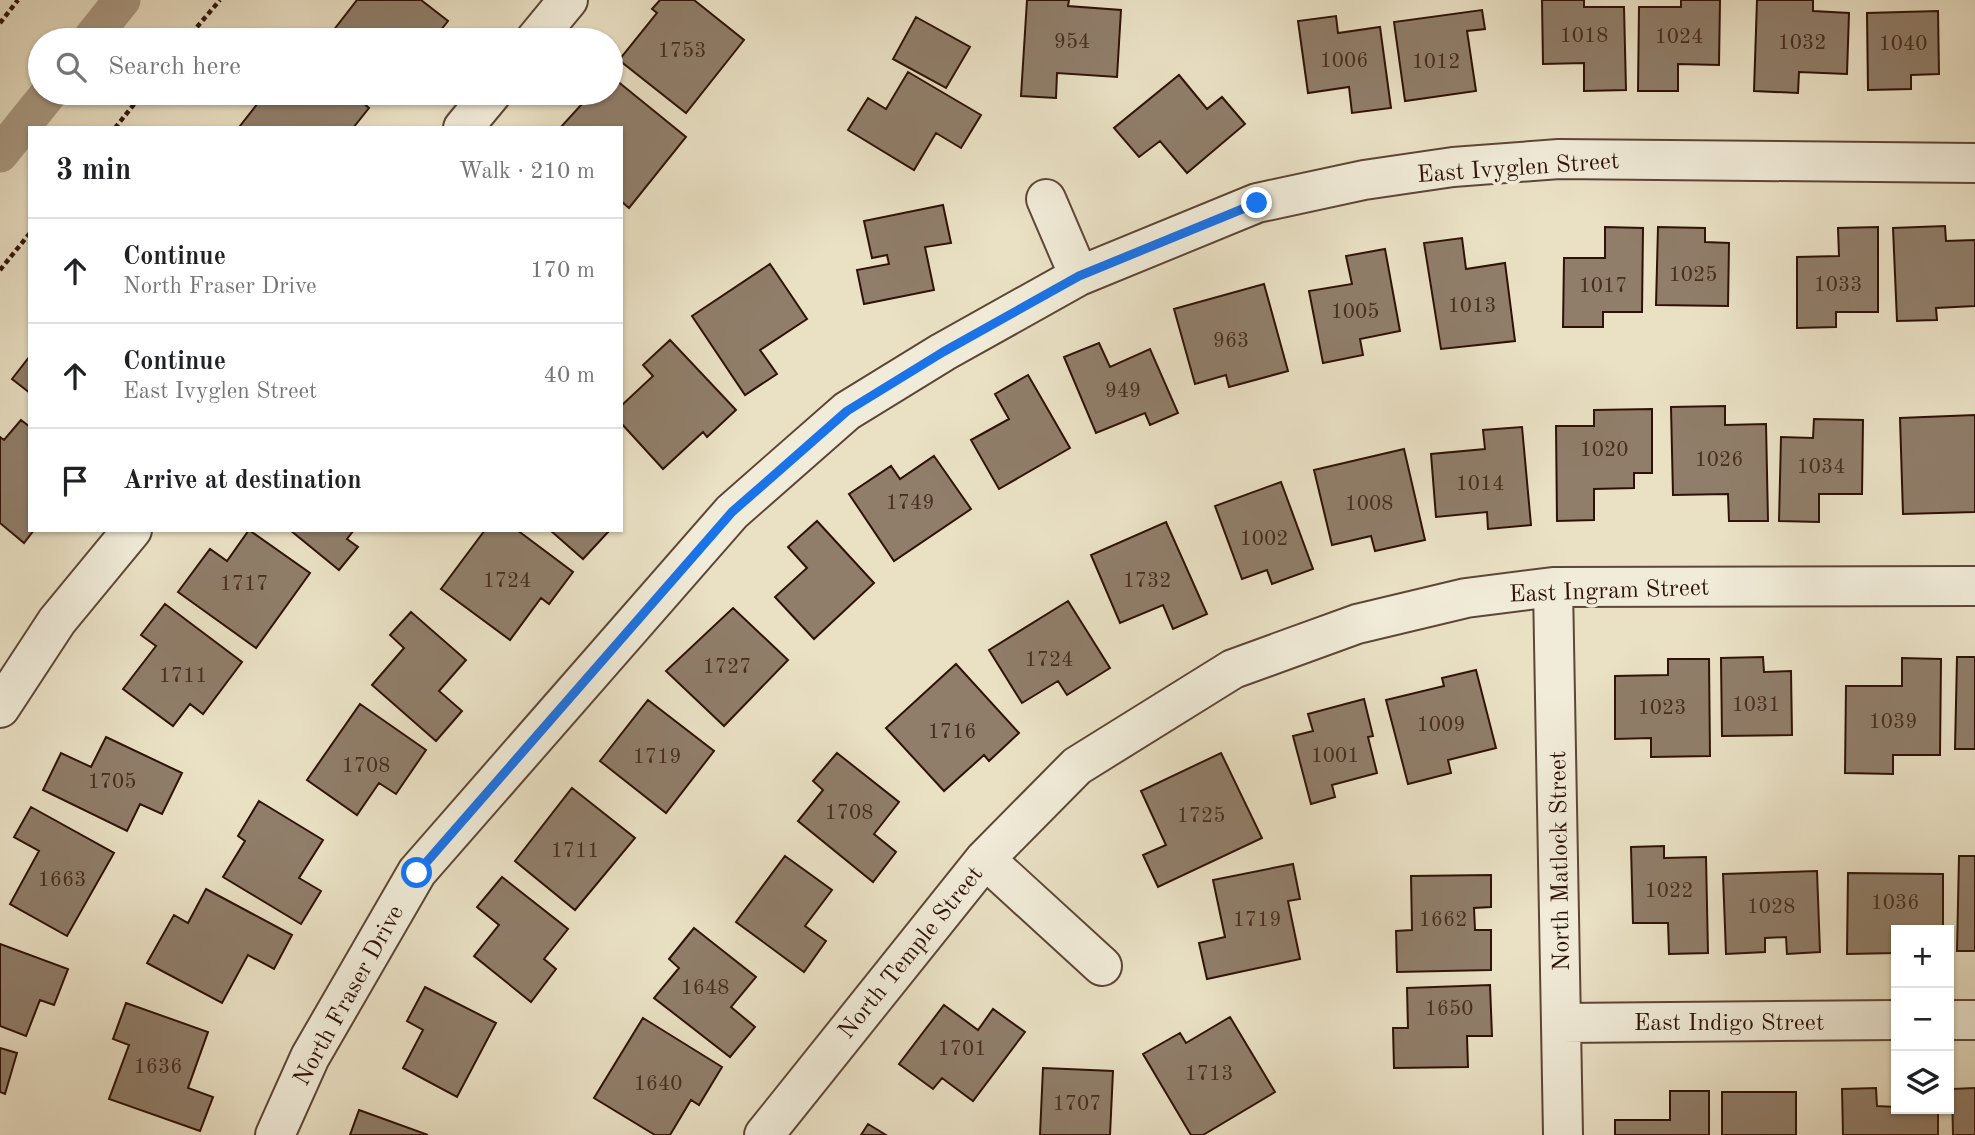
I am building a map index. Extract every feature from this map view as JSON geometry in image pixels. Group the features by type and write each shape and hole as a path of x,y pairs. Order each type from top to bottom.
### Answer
{"street":[{"path":"545,28 568,0"},
{"path":"465,126 482,105"},
{"name":"East Ivyglen Street","path":"1079,276 1257,203 1364,180 1452,167 1559,159 1975,163"},
{"path":"1046,199 1079,276"},
{"name":"North Fraser Drive","path":"275,1135 310,1057 417,873 732,512 847,411 943,352 1079,276"},
{"path":"0,708 57,621 130,532"},
{"name":"East Ingram Street","path":"985,859 1077,766 1233,669 1357,624 1466,598 1553,587 1975,586"},
{"name":"North Matlock Street","path":"1553,587 1563,1135"},
{"name":"North Temple Street","path":"764,1135 985,859 1102,966"},
{"name":"East Indigo Street","path":"1562,1023 1891,1020"},
{"path":"1954,1020 1975,1020"}],"path":[{"path":"0,23 18,0"},
{"path":"196,28 220,0"},
{"path":"117,126 134,105"},
{"path":"0,270 28,235"}],"building":[{"path":"357,0 421,0 448,21 442,28 335,28"},
{"path":"660,0 694,0 744,40 686,113 623,63 623,55 657,13 652,9"},
{"path":"1027,0 1069,0 1068,6 1121,10 1117,77 1057,73 1056,98 1021,96"},
{"path":"1542,0 1584,0 1584,7 1624,7 1626,90 1584,91 1584,63 1543,64"},
{"path":"1681,0 1720,0 1719,65 1678,64 1678,91 1638,91 1639,7 1681,7"},
{"path":"1757,0 1813,0 1813,11 1849,13 1847,74 1799,72 1798,93 1754,91"},
{"path":"1482,10 1485,29 1467,31 1476,91 1405,101 1394,22"},
{"path":"1938,11 1939,74 1911,75 1911,89 1868,90 1867,13"},
{"path":"1336,16 1338,33 1380,27 1391,108 1352,113 1349,87 1308,93 1298,21"},
{"path":"916,17 970,47 946,88 893,59"},
{"path":"908,72 981,115 961,148 936,133 914,170 848,130 868,98 886,109"},
{"path":"1179,75 1207,109 1222,97 1245,124 1187,173 1160,141 1139,157 1114,128"},
{"path":"623,86 686,137 629,208 623,203 623,126 562,126 581,105 623,105"},
{"path":"257,105 365,105 369,108 355,126 240,126"},
{"path":"943,205 951,243 925,247 934,290 864,304 857,270 889,264 887,255 872,258 864,221"},
{"path":"1945,226 1946,241 1975,240 1975,306 1936,308 1937,320 1897,321 1893,228"},
{"path":"1605,227 1643,228 1642,312 1603,312 1603,327 1563,327 1564,258 1605,258"},
{"path":"1658,227 1705,228 1705,242 1729,243 1728,306 1656,305"},
{"path":"1878,227 1878,312 1836,312 1836,327 1797,328 1797,257 1839,256 1838,228"},
{"path":"1462,238 1466,269 1505,263 1515,341 1441,349 1424,243"},
{"path":"1385,249 1400,331 1360,339 1363,355 1323,363 1309,291 1352,284 1346,256"},
{"path":"770,264 807,319 760,350 777,374 745,395 692,316"},
{"path":"1264,284 1288,371 1229,387 1226,375 1195,384 1174,309"},
{"path":"670,340 736,410 707,437 703,432 663,469 623,425 623,404 653,376 643,365"},
{"path":"1099,343 1110,367 1150,349 1178,413 1150,425 1145,413 1096,433 1064,357"},
{"path":"28,359 28,391 12,379"},
{"path":"1028,375 1070,448 999,489 971,440 1009,419 995,394"},
{"path":"1725,406 1725,425 1766,424 1768,521 1729,521 1728,494 1673,495 1671,407"},
{"path":"1652,409 1652,473 1634,473 1634,488 1594,489 1594,520 1557,521 1556,426 1594,426 1594,410"},
{"path":"1975,415 1975,512 1903,514 1900,418"},
{"path":"1814,419 1863,420 1862,494 1819,494 1819,522 1779,521 1781,437 1813,438"},
{"path":"21,420 28,425 28,532 32,532 24,543 0,523 0,437 4,440"},
{"path":"1522,427 1531,525 1488,529 1487,512 1436,517 1431,454 1485,449 1483,430"},
{"path":"1404,449 1425,540 1375,551 1371,536 1332,545 1314,470"},
{"path":"934,456 971,509 894,561 849,494 891,466 900,479"},
{"path":"1281,482 1313,569 1272,584 1267,570 1242,579 1215,506"},
{"path":"817,521 874,583 814,639 775,597 807,568 788,547"},
{"path":"1166,522 1207,614 1173,629 1163,605 1120,623 1091,555"},
{"path":"248,532 252,532 310,573 256,648 178,592 210,549 227,561"},
{"path":"292,532 352,532 347,539 358,547 339,570"},
{"path":"484,532 520,532 573,572 549,604 541,598 510,640 441,589"},
{"path":"552,532 608,532 583,559"},
{"path":"1068,601 1110,668 1067,695 1058,681 1022,703 989,650"},
{"path":"165,604 242,662 203,714 190,704 173,726 123,689 156,646 141,635"},
{"path":"733,608 788,660 724,726 666,671"},
{"path":"411,612 466,660 439,691 462,711 436,741 372,685 404,648 390,635"},
{"path":"1763,657 1764,672 1791,671 1792,735 1722,736 1721,658"},
{"path":"1957,657 1975,657 1975,749 1955,749"},
{"path":"1902,658 1941,659 1940,755 1893,755 1893,774 1845,773 1846,686 1902,686"},
{"path":"1668,659 1709,659 1710,756 1651,757 1651,738 1615,739 1615,676 1668,675"},
{"path":"956,664 1019,733 989,761 984,755 944,791 886,728"},
{"path":"1476,670 1496,748 1448,760 1451,773 1408,784 1386,700 1444,686 1442,678"},
{"path":"1364,699 1373,736 1368,737 1377,773 1332,785 1335,797 1311,804 1293,736 1313,731 1308,714"},
{"path":"648,700 714,751 666,813 600,761"},
{"path":"360,704 426,750 396,794 379,783 357,815 307,780"},
{"path":"106,737 182,773 162,814 140,804 127,831 43,790 61,753 91,767"},
{"path":"837,753 899,802 874,834 896,852 873,882 798,821 823,790 813,781"},
{"path":"1221,753 1262,838 1158,887 1143,855 1166,845 1141,791"},
{"path":"572,788 635,838 575,910 515,861"},
{"path":"259,801 323,840 299,878 321,891 301,924 223,877 245,841 238,836"},
{"path":"31,807 114,853 67,936 10,904 39,851 14,837"},
{"path":"1664,846 1664,858 1706,857 1708,953 1669,954 1668,923 1633,923 1631,847"},
{"path":"785,856 832,890 805,926 826,941 804,972 736,922"},
{"path":"1959,856 1975,856 1975,951 1957,951"},
{"path":"1293,864 1300,899 1288,901 1300,959 1207,979 1199,943 1225,937 1213,880"},
{"path":"1817,871 1820,952 1787,954 1786,937 1765,938 1765,952 1726,954 1723,874"},
{"path":"1848,873 1943,874 1943,925 1891,925 1891,953 1847,954"},
{"path":"1491,875 1491,907 1474,908 1475,930 1491,930 1491,970 1397,972 1396,931 1412,930 1411,876"},
{"path":"502,877 568,929 544,959 556,969 531,1002 474,956 499,925 477,907"},
{"path":"206,889 292,935 274,969 248,955 222,1003 147,963 174,915 188,923"},
{"path":"694,928 756,977 731,1007 755,1027 730,1057 654,998 679,968 669,959"},
{"path":"0,944 68,969 54,1005 40,1000 26,1036 0,1026"},
{"path":"1490,985 1492,1036 1467,1036 1468,1067 1394,1068 1393,1028 1408,1028 1407,988"},
{"path":"425,987 496,1023 457,1097 403,1068 423,1030 407,1021"},
{"path":"126,1003 208,1032 188,1088 213,1097 200,1131 109,1099 129,1045 113,1039"},
{"path":"944,1005 978,1030 993,1009 1025,1032 973,1101 942,1078 933,1089 899,1064"},
{"path":"1230,1017 1275,1092 1203,1135 1191,1135 1143,1054 1180,1033 1186,1043"},
{"path":"643,1018 722,1067 699,1105 691,1100 670,1135 655,1135 594,1098"},
{"path":"0,1048 17,1053 5,1094 0,1092"},
{"path":"1043,1068 1113,1071 1110,1135 1040,1135"},
{"path":"1876,1088 1877,1106 1891,1107 1891,1114 1938,1114 1938,1135 1843,1135 1842,1089"},
{"path":"1975,1088 1975,1135 1953,1135 1954,1089"},
{"path":"1670,1091 1709,1091 1709,1135 1615,1135 1615,1120 1670,1120"},
{"path":"1722,1092 1796,1092 1796,1135 1722,1135"},
{"path":"359,1110 428,1135 350,1135"},
{"path":"868,1124 886,1135 861,1135"}],"waterway":[{"path":"100,28 122,0"},
{"path":"0,154 39,105"}],"route":[{"path":"417,873 732,512 847,411 943,352 1079,276 1257,203"}]}
